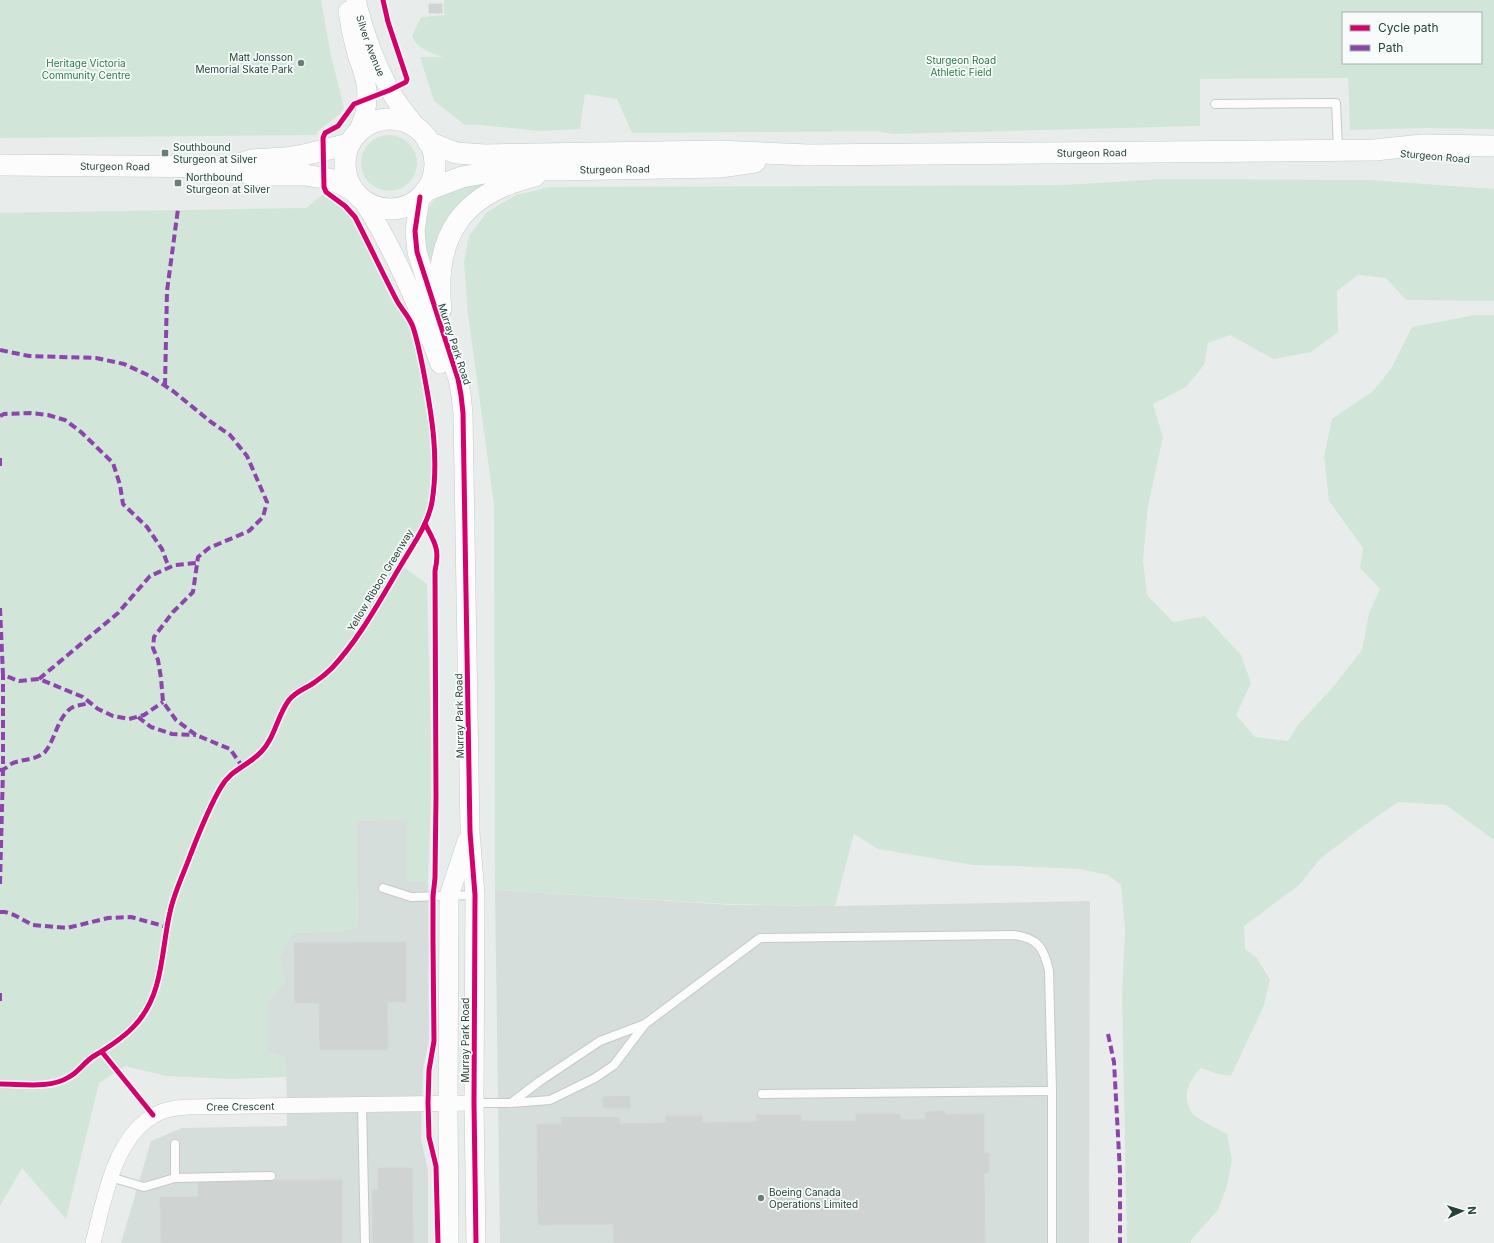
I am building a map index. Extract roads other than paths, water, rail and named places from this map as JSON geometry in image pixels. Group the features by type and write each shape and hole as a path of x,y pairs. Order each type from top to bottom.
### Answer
{"main road":[{"path":"388,119 404,121 423,135 434,158 434,167 431,179 423,194 406,205 390,209 375,206 358,194 349,183 345,167 346,151 354,138 372,122 388,119"},
{"name":"Sturgeon Road","path":"423,135 456,153 484,155 718,151 808,155 1375,150 1422,145 1494,146"},
{"name":"Sturgeon Road","path":"0,165 231,167 252,160 304,155 354,138"},
{"name":"Sturgeon Road","path":"1375,150 1423,156 1494,160"},
{"name":"Sturgeon Road","path":"423,194 462,177 482,172 502,170 720,167 808,155"},
{"name":"Sturgeon Road","path":"231,167 253,175 305,175 324,178 333,180 358,194"},
{"path":"441,309 440,280 449,238 459,219 469,207 486,195 520,179 558,170"}],"street":[{"name":"Silver Avenue","path":"348,0 348,13 354,42 364,74 367,92 367,106 364,118 354,138"},
{"name":"Silver Avenue","path":"356,0 371,49 390,90 405,113 423,135"},
{"name":"Murray Park Road","path":"358,194 392,249 413,295 436,352 454,407 464,460"},
{"name":"Murray Park Road","path":"423,194 415,231 417,252 462,395 470,832 475,895 474,1103 476,1243"},
{"path":"441,309 445,340"},
{"name":"Murray Park Road","path":"449,1243 449,896 470,832"},
{"name":"Cree Crescent","path":"93,1243 110,1178 126,1142 138,1128 153,1115 173,1108 474,1103"}],"lane":[{"path":"1215,104 1336,104 1338,150"},
{"path":"383,888 411,897 475,895"},
{"path":"511,1103 540,1081 600,1041 645,1024 760,938 1026,936 1035,941 1042,949 1049,971 1052,1091 1052,1243"},
{"path":"474,1103 511,1103 550,1100 595,1078 614,1065 645,1024"},
{"path":"762,1094 1052,1091"},
{"path":"362,1104 365,1243"},
{"path":"175,1144 175,1178"},
{"path":"110,1178 144,1187 175,1178 271,1176"}],"place":[{"name":"Matt Jonsson Memorial Skate Park","path":"301,63"},
{"name":"Southbound Sturgeon at Silver","path":"165,153"},
{"name":"Northbound Sturgeon at Silver","path":"178,183"},
{"name":"Boeing Canada Operations Limited","path":"761,1198"}],"park label":[{"name":"Sturgeon Road Athletic Field","path":"961,66"},
{"name":"Heritage Victoria Community Centre","path":"86,68"}]}
